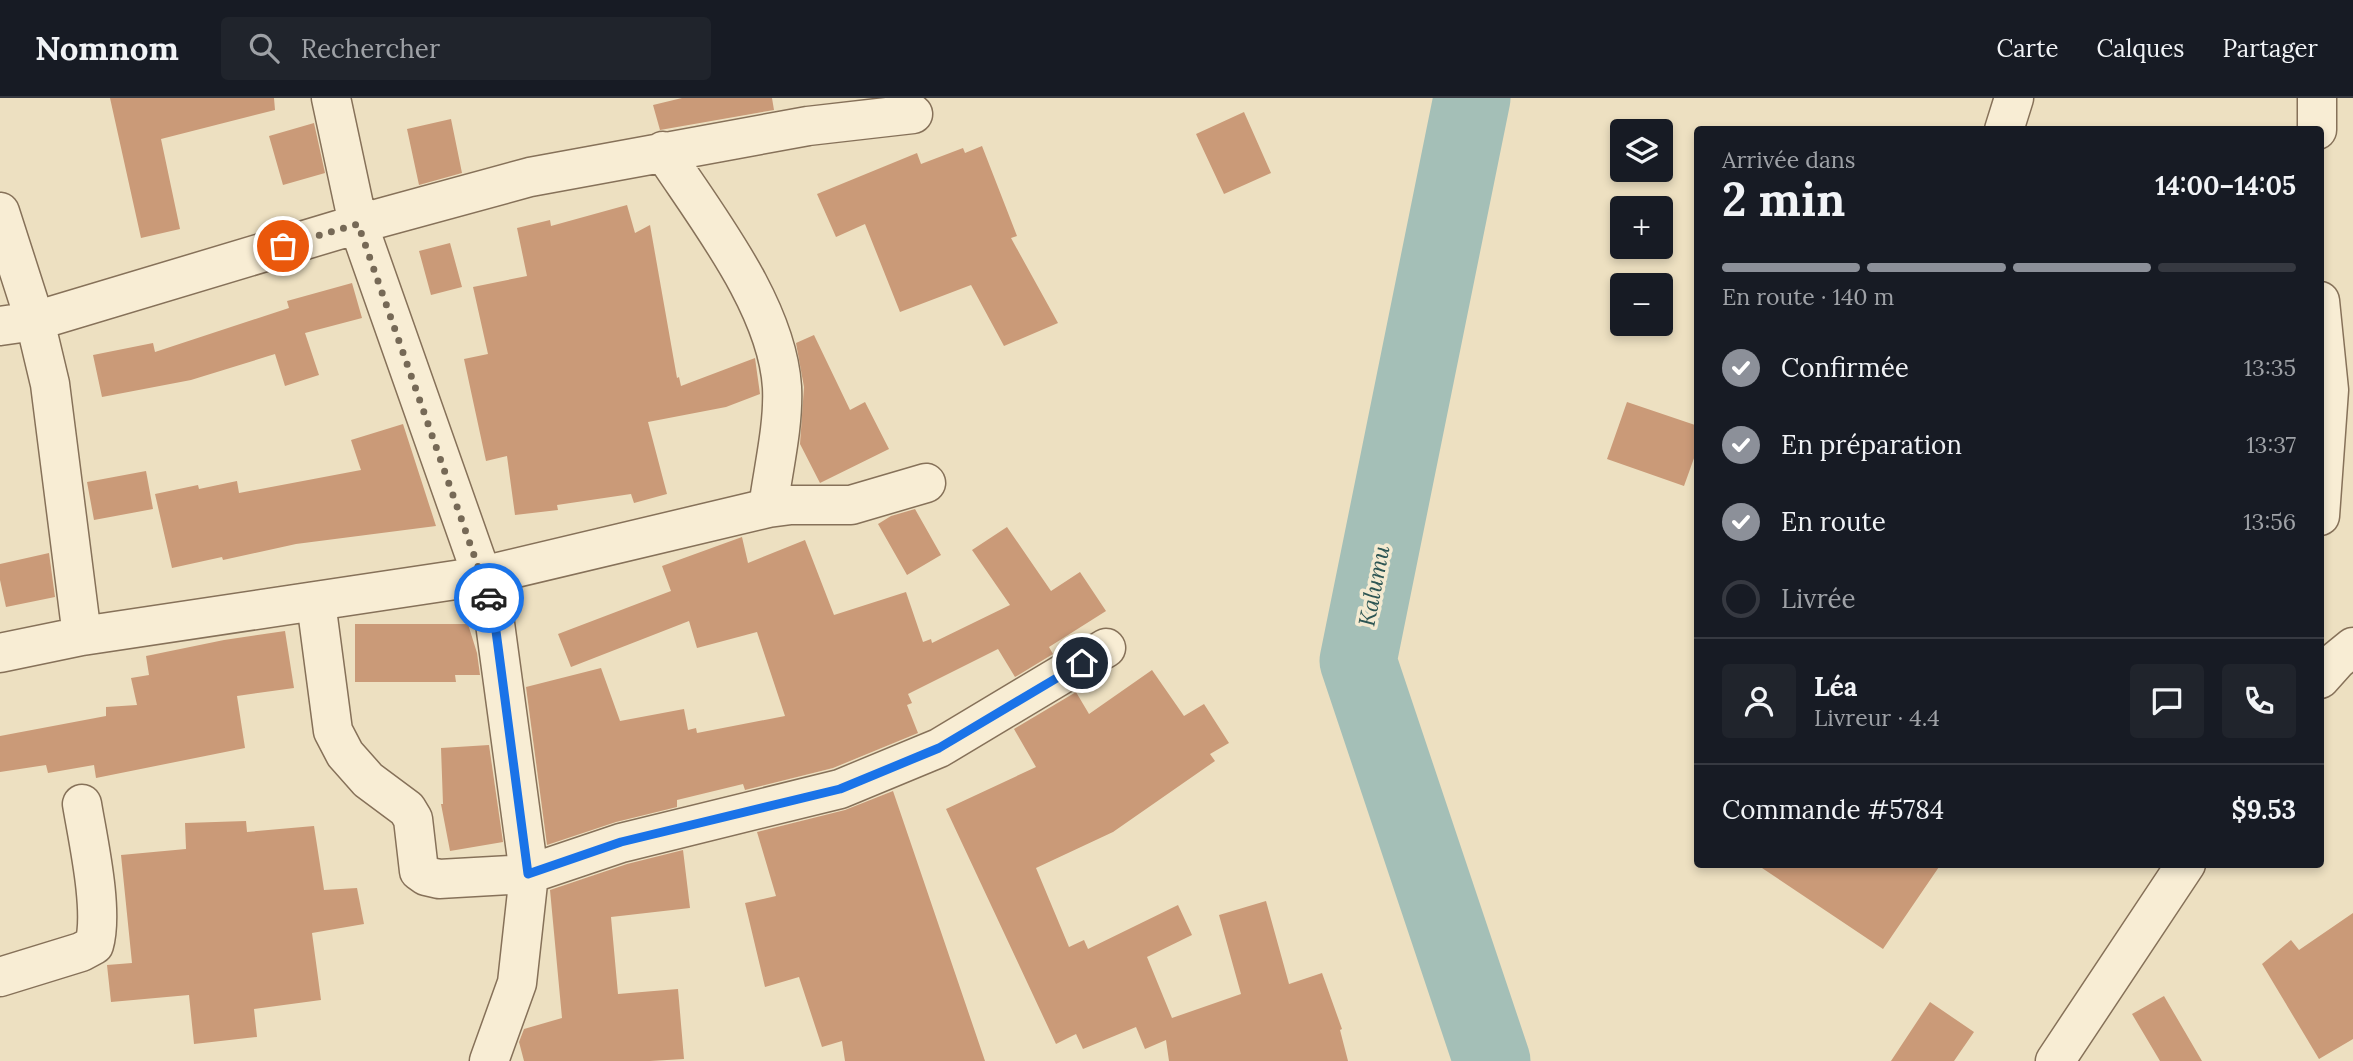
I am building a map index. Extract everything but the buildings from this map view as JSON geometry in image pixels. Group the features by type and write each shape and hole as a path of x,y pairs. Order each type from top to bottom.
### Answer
{"street":[{"path":"331,98 358,224 494,616 528,874 516,984 489,1061"},
{"path":"2005,126 2014,98"},
{"path":"2317,98 2317,126"},
{"path":"17,323 530,177 663,151 799,112 913,114"},
{"path":"663,151 732,255 773,339 782,389 768,508"},
{"path":"0,212 17,323 50,384 82,636"},
{"path":"2324,341 2329,390 2324,460"},
{"path":"0,653 82,636 482,576 768,508 791,505 851,505 926,483"},
{"path":"316,602 333,731 345,754 368,780 407,809 413,819 419,871 439,879 528,874 621,842 840,789 939,748 1106,648"},
{"path":"2324,675 2353,647"},
{"path":"0,977 81,952 94,945 97,935 94,874 82,804"},
{"path":"2055,1061 2183,868"}],"waterway":[{"name":"Kalumu","path":"1472,98 1358,661 1492,1061"}],"way so far":[{"path":"283,246 358,224 489,598"}],"route":[{"path":"489,598 494,616 528,874 621,842 840,789 939,748 1082,663"}]}
